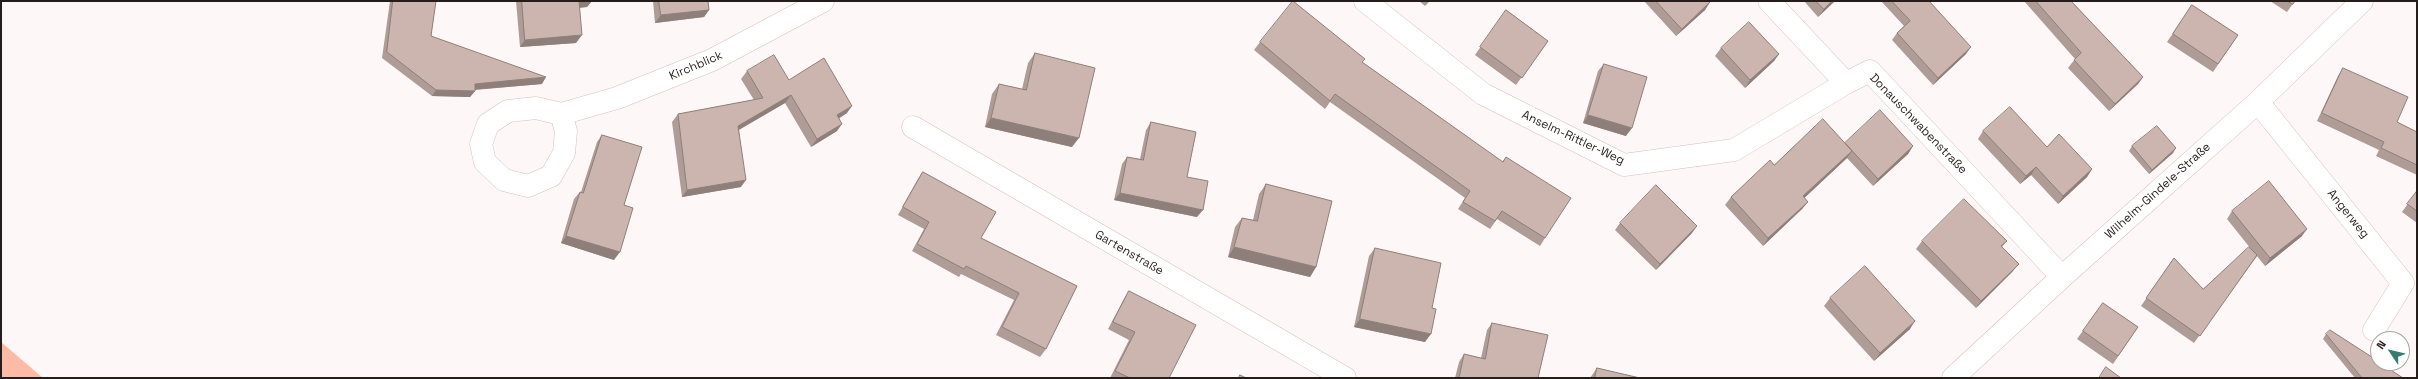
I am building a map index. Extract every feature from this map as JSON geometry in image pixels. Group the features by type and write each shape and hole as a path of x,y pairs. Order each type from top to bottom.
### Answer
{"street":[{"name":"Kirchblick","path":"561,114 617,98 712,60 823,1"},
{"name":"Anselm-Rittler-Weg","path":"1366,1 1483,94 1624,165 1734,150 1846,83"},
{"path":"1769,1 1846,83"},
{"name":"Wilhelm-Gindele-Straße","path":"1953,378 2062,277 2258,102 2362,1"},
{"name":"Donauschwabenstraße","path":"1846,83 1870,71 2062,277"},
{"name":"Angerweg","path":"2258,102 2403,283 2374,330"},
{"name":"Gartenstraße","path":"913,127 1345,378"}],"shaded area":[{"path":"1,342 43,378 1,378"}],"building":[{"path":"393,1 436,1 431,36 546,77 475,84 475,91 436,90 387,52"},
{"path":"522,1 579,1 582,35 525,40"},
{"path":"659,1 708,1 709,10 661,15"},
{"path":"1293,1 1365,59 1362,62 1503,162 1506,157 1571,198 1545,238 1502,211 1495,221 1463,202 1470,191 1335,94 1330,101 1260,42"},
{"path":"1656,1 1709,1 1710,2 1682,29"},
{"path":"1816,1 1832,1 1824,9"},
{"path":"1892,1 1929,1 1971,47 1938,78 1897,33 1910,21"},
{"path":"2036,1 2071,1 2143,77 2115,104 2074,60 2081,53"},
{"path":"2287,1 2295,1 2293,4"},
{"path":"2192,5 2238,35 2218,64 2173,34"},
{"path":"1506,10 1548,41 1522,78 1480,47"},
{"path":"1749,22 1779,54 1750,80 1721,48"},
{"path":"1035,53 1095,68 1079,138 991,118 999,84 1026,90"},
{"path":"774,55 789,80 824,58 852,106 837,115 842,124 817,139 791,95 738,126 746,180 687,190 678,114 763,98 747,71"},
{"path":"1604,64 1647,77 1632,128 1588,115"},
{"path":"2343,68 2408,97 2397,122 2417,132 2417,165 2381,148 2384,142 2322,113"},
{"path":"2010,107 2047,147 2059,134 2092,169 2063,196 2036,167 2026,176 1983,131"},
{"path":"1880,110 1913,146 1878,179 1845,143"},
{"path":"1823,119 1852,151 1803,196 1808,202 1768,238 1731,197 1770,160 1774,165"},
{"path":"1151,122 1196,132 1187,177 1208,181 1203,210 1120,193 1127,157 1143,160"},
{"path":"2157,126 2176,148 2152,170 2132,146"},
{"path":"602,135 642,147 624,205 633,208 620,252 566,236 580,192 583,193"},
{"path":"923,172 996,212 981,238 1077,286 1046,349 1002,327 1019,293 966,266 964,269 917,244 929,222 903,207"},
{"path":"2269,181 2307,229 2270,258 2232,211"},
{"path":"1266,184 1332,201 1316,267 1234,247 1242,218 1257,221"},
{"path":"1656,185 1697,226 1660,264 1620,223"},
{"path":"2417,191 2417,211 2407,204"},
{"path":"1964,199 2007,241 2001,246 2019,264 1981,301 1922,241"},
{"path":"2249,247 2257,255 2200,336 2146,298 2174,258 2203,289"},
{"path":"1375,248 1441,263 1432,308 1436,309 1431,334 1360,319"},
{"path":"1865,266 1915,321 1880,353 1830,298"},
{"path":"1129,291 1196,325 1169,378 1130,378 1115,371 1135,332 1113,322"},
{"path":"2103,303 2138,327 2118,356 2083,331"},
{"path":"1492,323 1548,335 1538,378 1459,378 1464,354 1485,359"},
{"path":"2330,330 2370,356 2370,371 2392,371 2403,378 2362,378 2326,334"},
{"path":"2106,367 2121,378 2099,378"},
{"path":"1597,368 1640,378 1595,378"},
{"path":"1240,375 1246,378 1239,378"}]}
